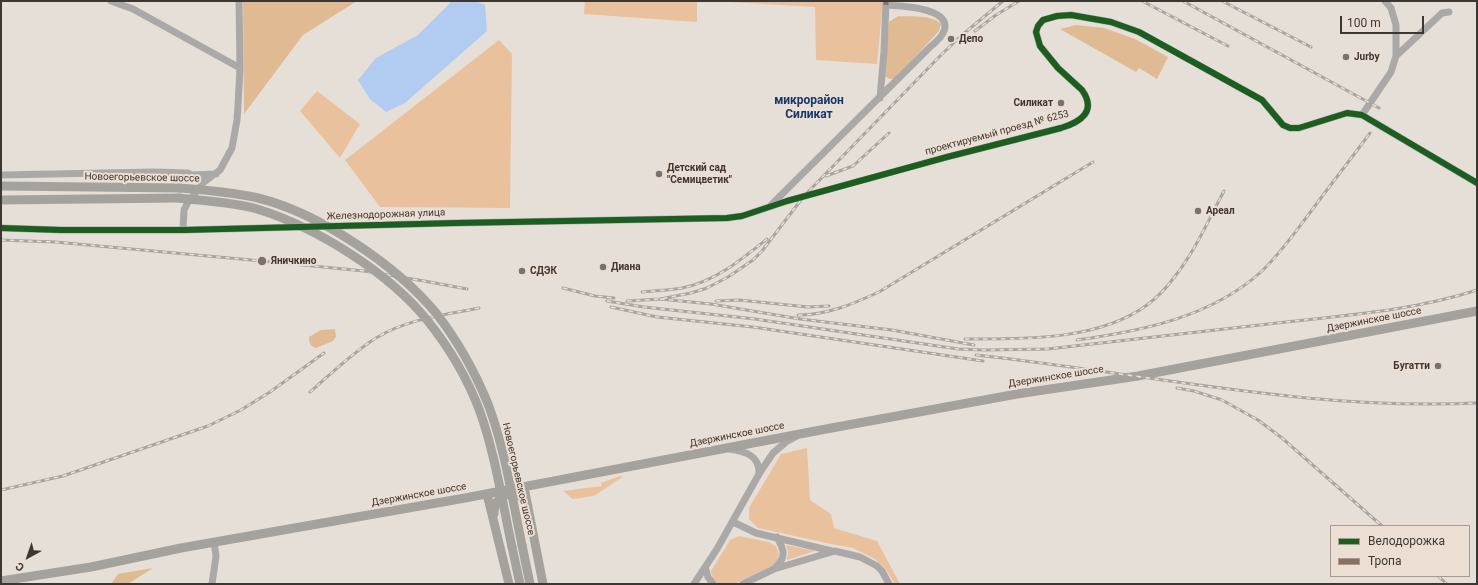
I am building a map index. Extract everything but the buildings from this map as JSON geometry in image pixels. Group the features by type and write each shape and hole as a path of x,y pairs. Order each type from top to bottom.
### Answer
{"main road":[{"name":"Новоегорьевское шоссе","path":"1,186 180,188 258,198 303,215 333,230 364,250 426,302 447,328 456,342 488,404 503,455 530,584"},
{"name":"Новоегорьевское шоссе","path":"1,200 179,198 230,204 256,209 298,225 328,240 379,275 413,305 426,319 447,348 460,370 478,408 493,457 520,584"},
{"name":"Дзержинское шоссе","path":"1,582 91,567 214,542 487,494 807,432 1017,394 1144,375 1477,311"},
{"path":"524,486 543,584"},
{"path":"487,494 510,584"},
{"path":"494,523 494,505 499,498 509,494 517,495 523,499 530,518"}],"street":[{"path":"112,1 133,9 240,68"},
{"path":"183,230 184,210 188,202 204,182 216,174 224,164 232,148 237,120 240,68 238,1"},
{"path":"1362,115 1391,72 1396,56 1396,25 1390,8 1385,1"},
{"path":"769,206 880,98 942,35 945,30 945,24 943,20 932,12 923,8 886,3 880,98"},
{"path":"1396,56 1442,13 1449,12"},
{"name":"проектируемый проезд № 6253","path":"769,206 947,157 1061,128 1079,121 1087,111 1088,104 1086,96 1050,60 1040,46 1036,36 1040,23 1048,18 1071,15 1111,22 1139,32 1262,100 1283,125 1290,128 1299,128 1347,113 1362,115 1477,183"},
{"path":"1,175 154,172 188,173 204,182"},
{"path":"191,175 216,174"},
{"name":"Железнодорожная улица","path":"1,228 61,230 183,230 720,218 742,216 758,212 769,206"},
{"path":"694,584 733,522 759,474 773,453 786,442 807,432"},
{"path":"725,448 751,455 758,462 759,474"},
{"path":"733,522 756,533 832,551 852,554 877,566 882,571 889,584"},
{"path":"774,569 780,563 784,555 777,537"},
{"path":"212,584 216,556 214,542"},
{"path":"743,584 774,569 832,551"},
{"path":"705,567 708,577 713,584"}],"shaded area":[{"path":"243,1 357,1 303,35 244,114"},
{"path":"585,1 697,1 697,22 584,14"},
{"path":"712,1 883,1 877,64 816,60 815,7"},
{"path":"898,16 927,17 941,24 939,31 894,79 890,79 884,76 889,22"},
{"path":"1076,25 1104,28 1135,39 1168,57 1157,79 1139,68 1136,72 1060,29"},
{"path":"499,40 512,54 510,208 380,207 345,160"},
{"path":"317,91 360,124 340,158 300,111"},
{"path":"335,329 336,337 333,341 316,348 310,344 309,337 321,330"},
{"path":"807,448 810,500 831,514 834,528 877,541 900,584 895,584 885,568 875,559 853,548 758,528 749,519 749,508 781,454"},
{"path":"623,475 621,478 594,496 573,499 563,491 602,486 601,483"},
{"path":"739,536 768,542 776,546 779,555 776,564 734,584 718,584 713,579 711,571 730,540"},
{"path":"786,545 815,551 787,560 788,553"},
{"path":"153,568 128,584 111,584 118,574"}],"water":[{"path":"452,1 475,1 485,5 487,31 405,103 386,112 370,99 358,80 376,58 418,35"}],"railway":[{"path":"627,301 660,299 691,293 707,288 728,277 753,260 762,251 804,196 941,55 962,35 1003,1"},
{"path":"975,31 996,15 1019,1"},
{"path":"1142,1 1228,46"},
{"path":"1183,1 1379,108"},
{"path":"1222,1 1311,47"},
{"path":"826,176 853,166 889,133"},
{"path":"1077,340 1126,332 1175,319 1199,311 1242,287 1262,271 1282,249 1370,133"},
{"path":"798,315 809,315 830,311 850,305 879,292 1093,162"},
{"path":"965,339 1011,339 1059,336 1106,326 1127,317 1151,302 1173,279 1196,244 1224,191"},
{"path":"642,292 682,288 706,281 728,269 767,239"},
{"path":"1,240 55,242 364,271 467,289"},
{"path":"563,288 595,296 614,298"},
{"path":"607,301 644,307 755,319 958,349 984,350 1048,349 1383,311 1454,297 1477,290"},
{"path":"660,299 711,304 800,319 892,330 974,345"},
{"path":"716,301 739,300 808,307 829,306"},
{"path":"611,307 657,317 753,327 983,361"},
{"path":"310,392 359,350 376,338 400,326 426,318 479,308"},
{"path":"1,490 63,476 208,426 241,410 270,392 324,353"},
{"path":"976,355 1288,396 1414,404 1477,403"},
{"path":"1177,388 1194,391 1222,400 1258,420 1282,438 1381,525"},
{"path":"1439,577 1447,584"}],"cycle path":[{"path":"1,228 61,230 183,230 727,218 742,216 787,201 947,157 1068,126 1080,119 1085,115 1087,110 1088,104 1086,97 1082,90 1058,68 1040,46 1036,32 1038,26 1043,20 1057,16 1071,15 1111,22 1139,32 1262,100 1283,125 1290,128 1299,128 1347,113 1362,115 1477,183"}],"place":[{"name":"Депо","path":"951,39"},
{"name":"Jurby","path":"1346,57"},
{"name":"Силикат","path":"1061,103"},
{"name":"Детский сад \"Семицветик\"","path":"659,174"},
{"name":"Ареал","path":"1198,211"},
{"name":"Яничкино","path":"262,261"},
{"name":"Диана","path":"603,267"},
{"name":"СДЭК","path":"522,271"},
{"name":"Бугатти","path":"1438,366"}],"district":[{"name":"микрорайон Силикат","path":"809,108"}]}
